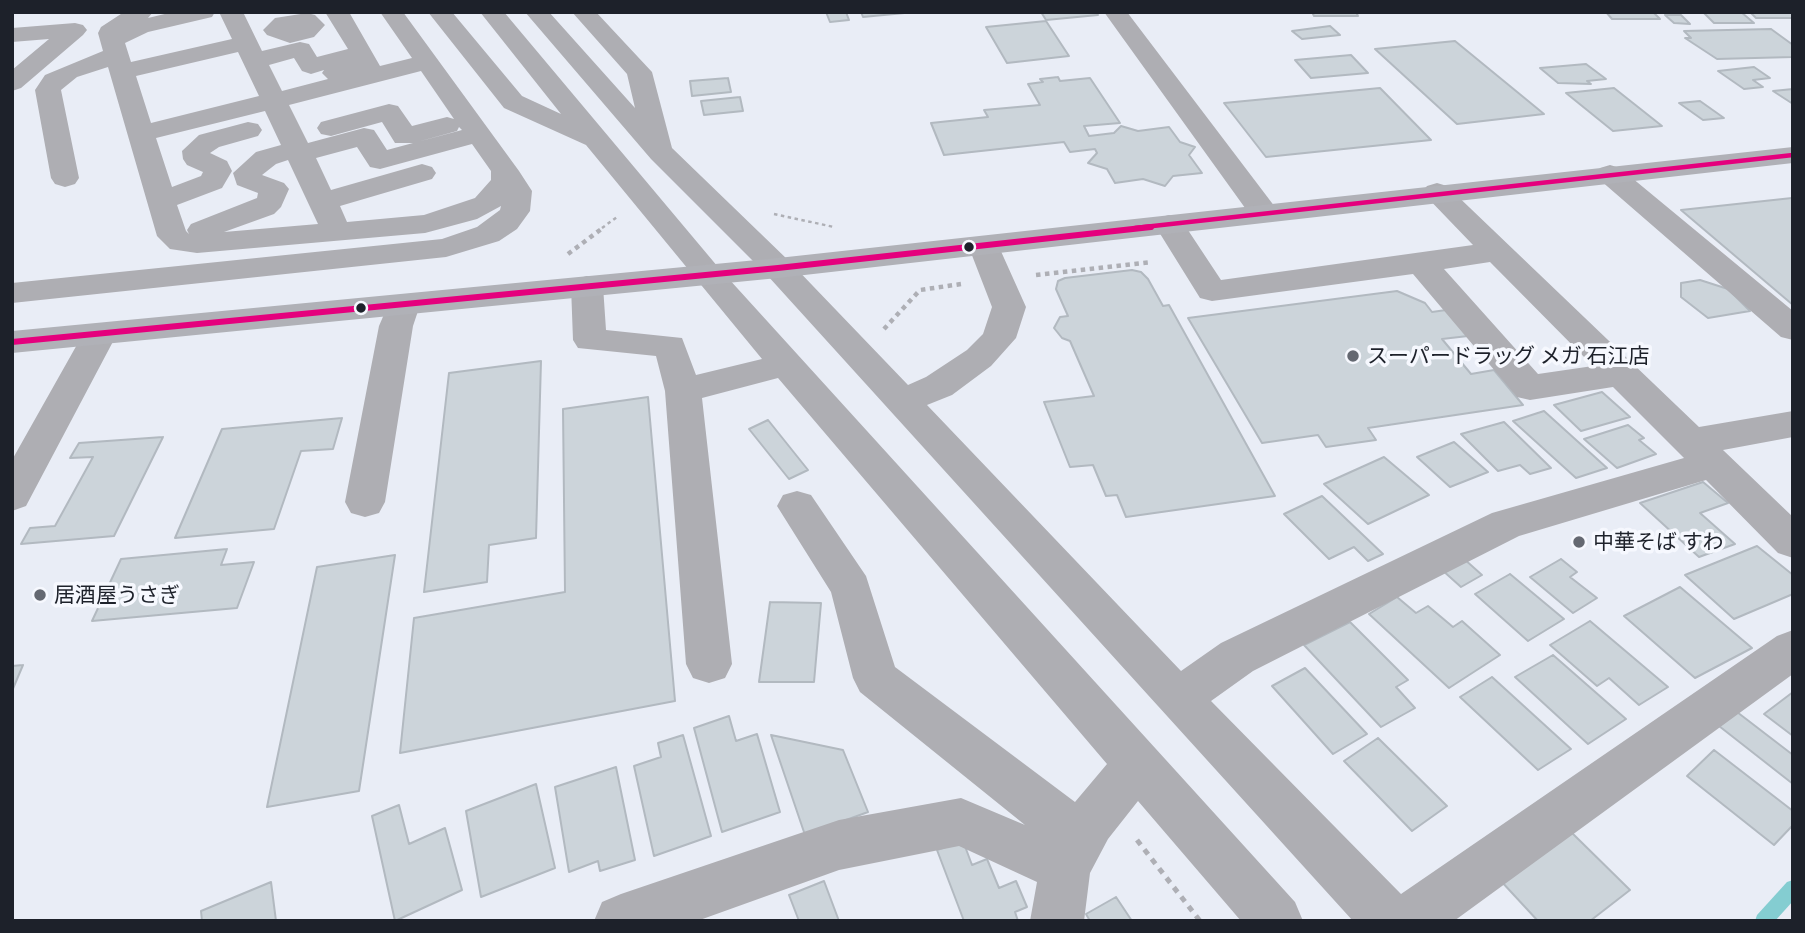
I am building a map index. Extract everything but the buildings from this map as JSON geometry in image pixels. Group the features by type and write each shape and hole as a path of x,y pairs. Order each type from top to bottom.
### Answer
{"main road":[{"path":"12,342 778,268 1437,192 1793,155"}],"street":[{"path":"142,12 113,27 110,33 172,236 177,239 197,244 218,243 425,223 466,213 486,204 505,181 485,144"},
{"path":"117,56 119,38 140,27 204,12"},
{"path":"12,293 446,248 488,234 506,223 515,211 517,191 391,12"},
{"path":"439,12 513,102 600,142"},
{"path":"491,12 707,274 1276,921"},
{"path":"536,12 661,153 778,268 920,394 1178,699 1390,921"},
{"path":"583,12 639,72 661,153"},
{"path":"1115,12 1265,213"},
{"path":"246,44 286,19"},
{"path":"65,178 48,90 54,80 68,72 117,56 186,52 246,44 342,22 369,64 310,79 276,70 246,44"},
{"path":"12,35 75,30 12,83"},
{"path":"246,44 337,232"},
{"path":"363,53 419,51"},
{"path":"177,239 263,208 271,201 274,189 247,179 247,173 266,158 289,133 419,51"},
{"path":"141,134 289,133 364,136 380,162 485,144"},
{"path":"161,201 194,192 217,176 217,167 197,159 196,151 201,145 222,136 289,133"},
{"path":"323,202 415,187 485,144"},
{"path":"1610,174 1793,329"},
{"path":"1437,192 1793,542"},
{"path":"1169,224 1212,291 1499,251"},
{"path":"920,394 979,358 999,338 1009,307 984,245"},
{"path":"1421,263 1530,388 1624,373"},
{"path":"587,286 590,340 670,346 683,391 709,664"},
{"path":"365,502 396,326 403,305"},
{"path":"12,496 100,334"},
{"path":"683,391 786,364"},
{"path":"1178,699 1237,657 1506,524 1703,453 1793,424"},
{"path":"797,506 851,588 876,678 1073,853"},
{"path":"1409,921 1577,799 1793,649"},
{"path":"1057,921 1073,853 1106,801 1138,764"},
{"path":"621,921 839,845 961,822 1073,853"}],"path":[{"path":"771,213 838,228"},
{"path":"920,394 883,327 920,290 1190,257"}],"waterway":[{"path":"1763,921 1793,888"}],"transit line":[{"path":"12,342 778,268 1793,155"}],"place":[{"name":"スーパードラッグ メガ 石江店","path":"1353,356"},
{"name":"中華そば すわ","path":"1579,542"},
{"name":"居酒屋うさぎ","path":"40,595"}]}
